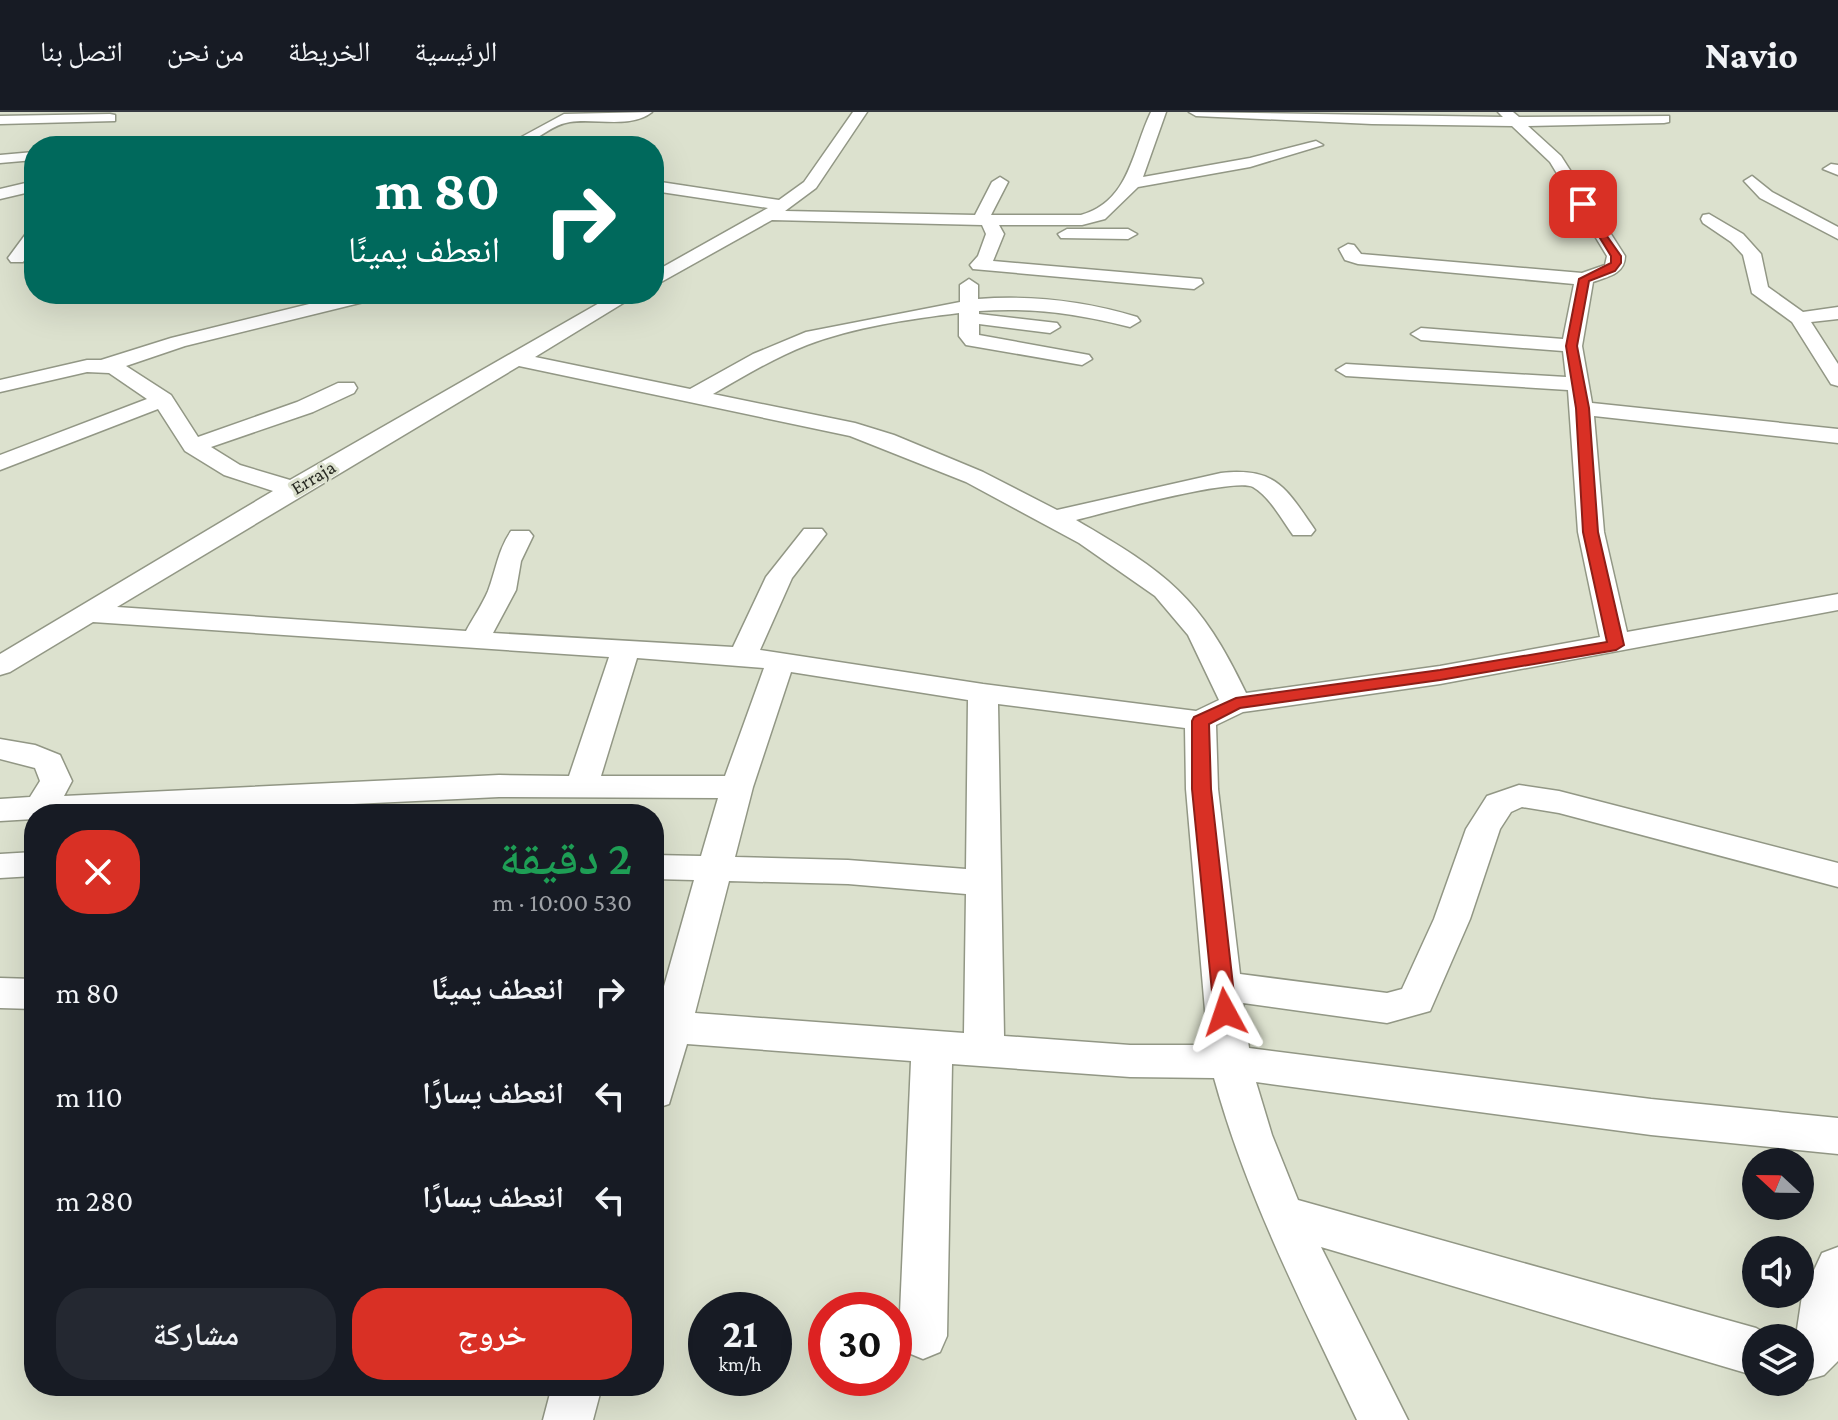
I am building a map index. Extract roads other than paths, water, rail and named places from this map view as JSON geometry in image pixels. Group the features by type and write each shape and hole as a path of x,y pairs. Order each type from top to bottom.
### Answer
{"street":[{"path":"531,136 564,118 633,116 645,112"},
{"path":"664,274 777,210 810,185 860,112"},
{"path":"988,224 1093,218 1133,183 1159,112"},
{"path":"1196,112 1347,121 1664,119"},
{"path":"1348,249 1351,256 1358,259 1584,279 1611,269 1616,263 1616,256 1556,159 1513,118"},
{"path":"0,120 110,121"},
{"path":"1133,183 1250,162 1316,145"},
{"path":"0,159 24,157"},
{"path":"1752,181 1766,195 1838,234"},
{"path":"1000,182 988,224 986,258 969,286 969,336 980,344 1082,359"},
{"path":"0,194 24,188"},
{"path":"664,188 777,210 1128,234"},
{"path":"1709,219 1737,238 1752,254 1759,289 1799,318 1838,380"},
{"path":"17,258 24,244"},
{"path":"979,265 1194,283"},
{"path":"1584,279 1572,346 1582,408 1591,532 1616,645"},
{"path":"694,396 798,341 826,331 969,311 1011,301 1083,307 1130,321"},
{"path":"0,386 87,366 107,365 178,342 332,304"},
{"name":"Erraja","path":"0,666 293,489 611,304"},
{"path":"969,311 1050,327"},
{"path":"1799,318 1838,313"},
{"path":"1421,334 1572,346"},
{"path":"514,359 855,430 900,443 1054,518 1139,571 1174,599 1205,641 1218,712 1202,789 1230,1062 1251,1135 1282,1215 1383,1420"},
{"path":"107,365 118,369 163,400 193,446 232,470 293,489"},
{"path":"1346,370 1577,384"},
{"path":"193,446 305,407 346,388"},
{"path":"0,463 163,400"},
{"path":"1582,408 1838,436"},
{"path":"1054,518 1250,477 1263,483 1302,530"},
{"path":"743,656 779,577 813,534"},
{"path":"475,640 502,590 508,561 520,536"},
{"path":"87,613 743,656 983,693 1218,712 1616,645 1838,602"},
{"path":"582,784 626,648"},
{"path":"664,1021 715,867 737,787 781,660"},
{"path":"983,693 984,1048"},
{"path":"0,749 35,755 49,762 56,781 42,804"},
{"path":"271,804 386,802 582,784 737,787"},
{"path":"1223,986 1387,1008 1416,1000 1452,919 1483,829 1499,804 1519,796 1559,802 1838,875"},
{"path":"0,810 24,809"},
{"path":"0,866 24,865"},
{"path":"664,867 848,872 984,883"},
{"path":"0,993 24,994"},
{"path":"664,1027 932,1044 1130,1061 1230,1062 1651,1117 1838,1136"},
{"path":"923,1336 932,1044"},
{"path":"1282,1215 1742,1348"},
{"path":"1814,1353 1819,1349 1822,1310 1832,1274 1838,1268"},
{"path":"568,1420 574,1396"}]}
